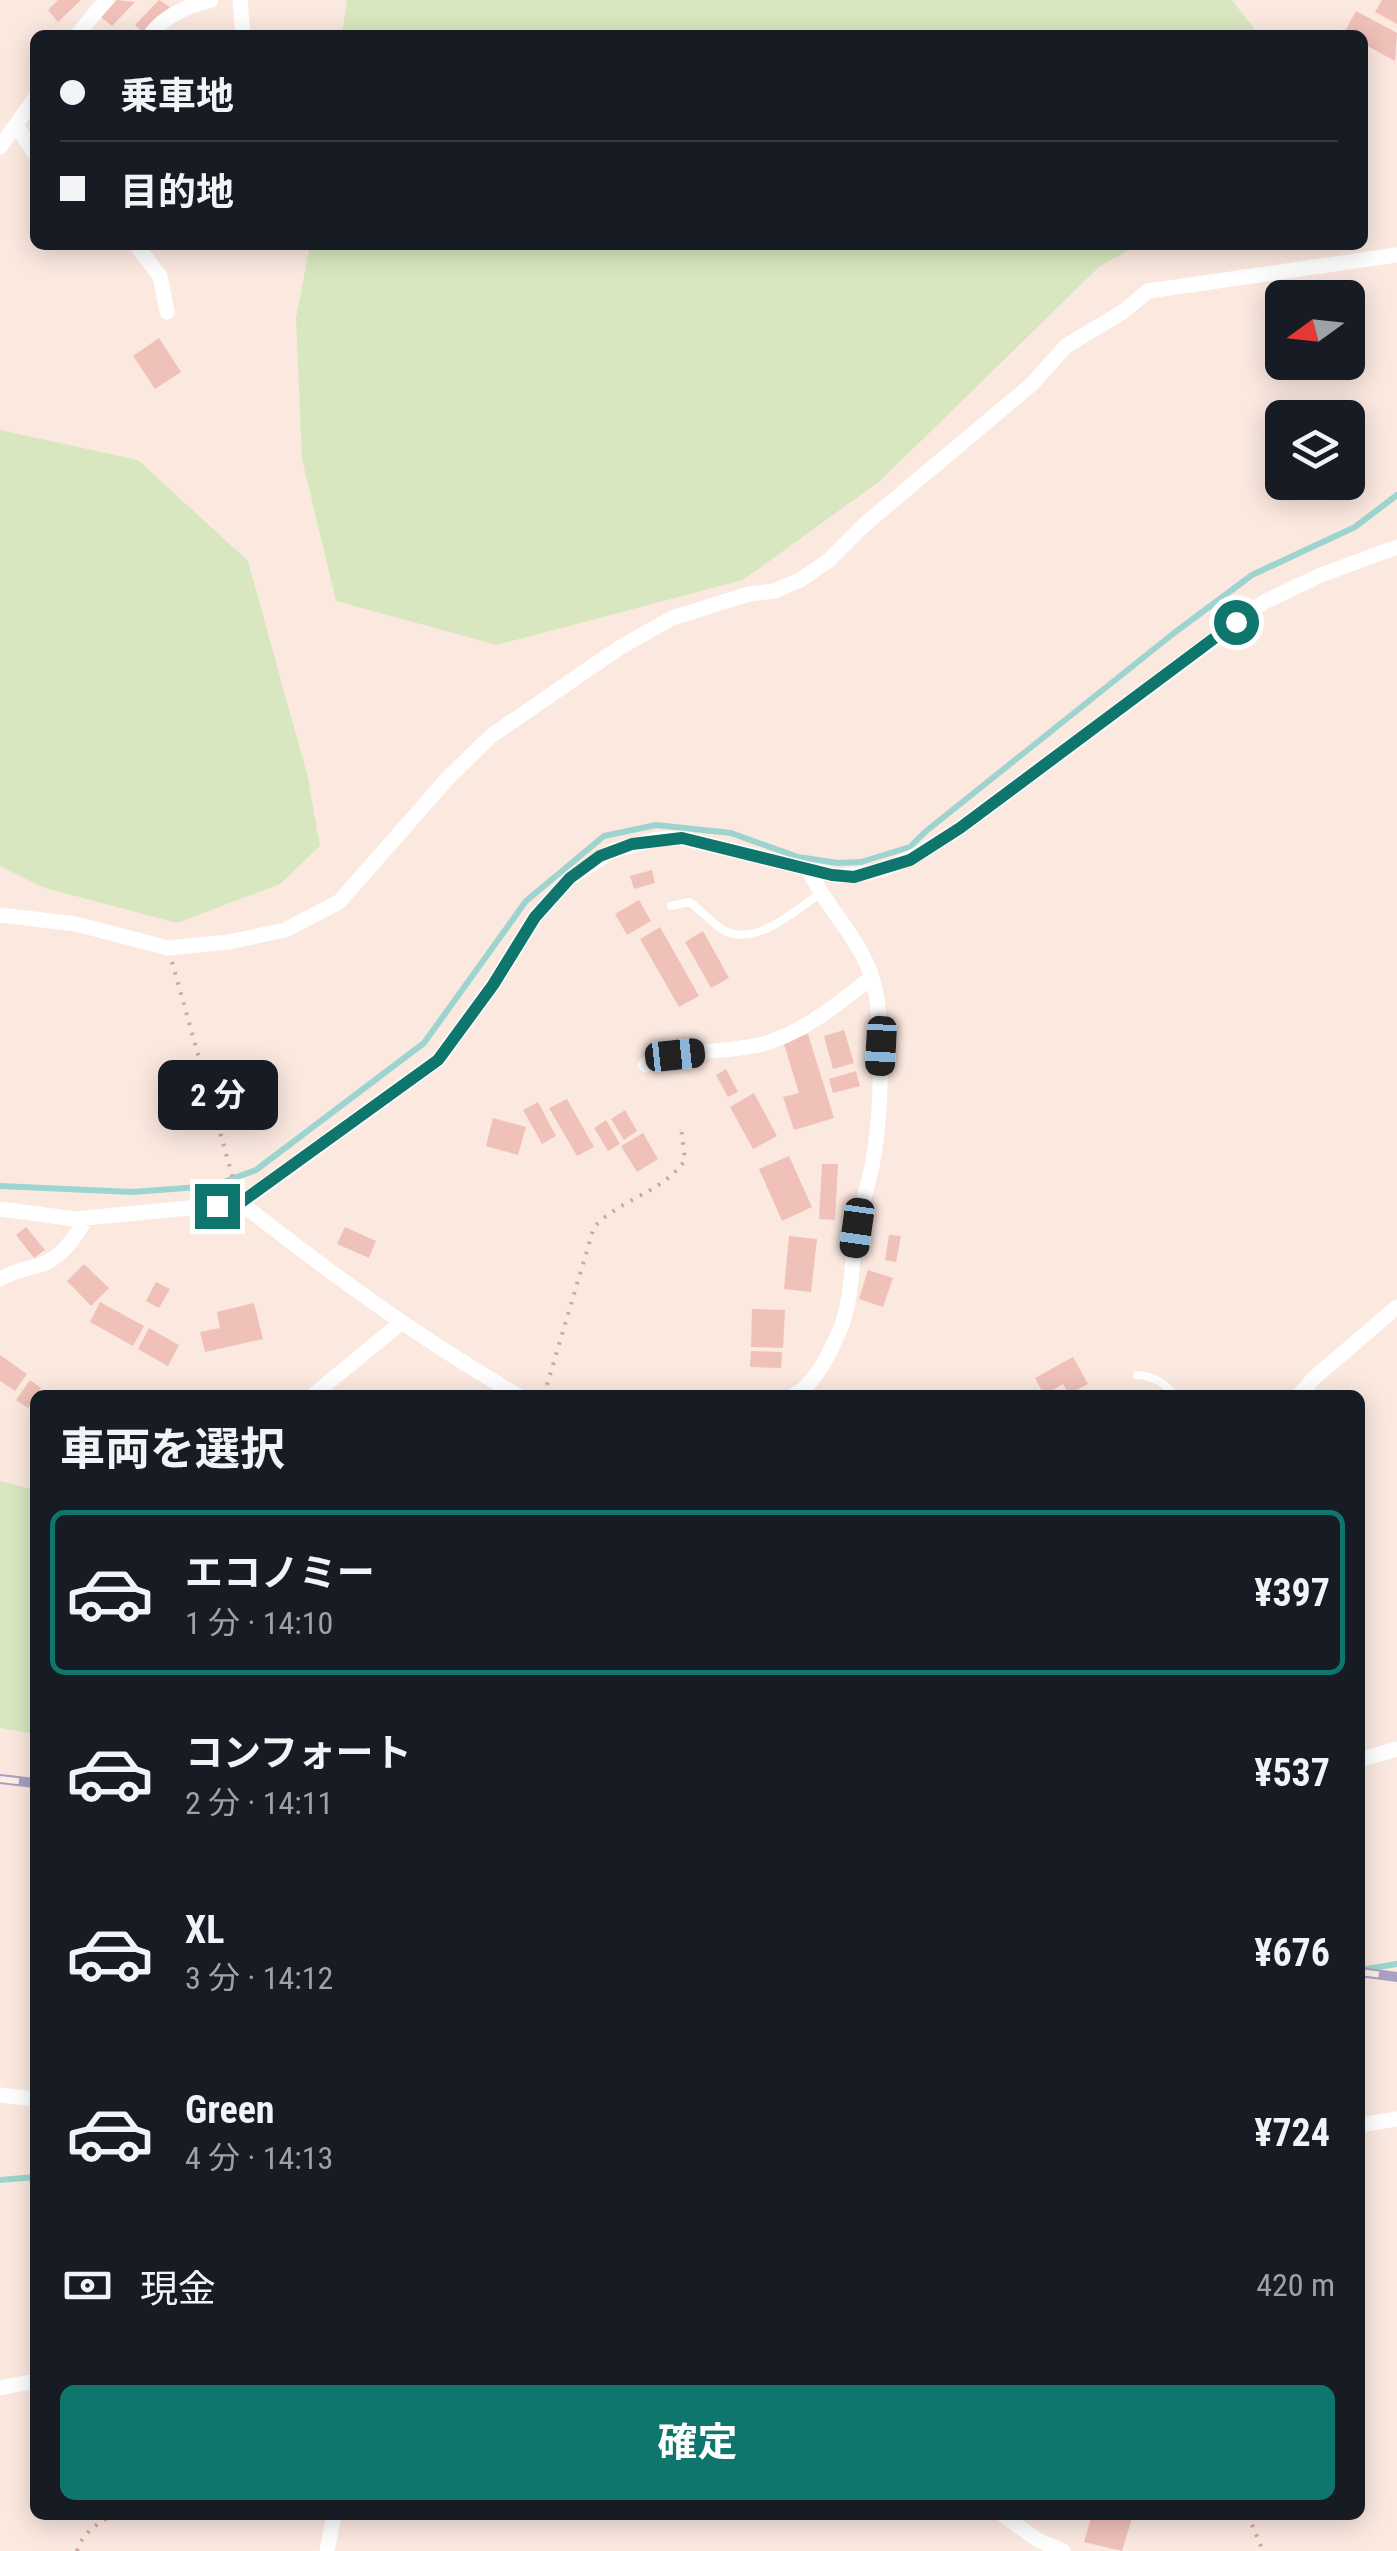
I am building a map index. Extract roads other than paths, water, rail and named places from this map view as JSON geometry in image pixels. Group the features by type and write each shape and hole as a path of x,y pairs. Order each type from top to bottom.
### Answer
{"street":[{"path":"81,30 106,0"},
{"path":"154,30 160,22 211,0"},
{"path":"240,0 242,30"},
{"path":"0,147 30,105"},
{"path":"16,125 30,146"},
{"path":"140,250 160,276 166,312"},
{"path":"0,914 76,924 168,948 229,942 285,930 339,902 448,778 491,736 619,648 672,618 748,594 774,591 800,580 828,561 864,525 1032,384 1066,346 1124,311 1148,291 1397,254"},
{"path":"0,1209 86,1218 240,1203 438,1060 493,985 535,917 570,878 600,856 632,844 682,838 810,871 854,877 910,860 1264,602 1397,546"},
{"path":"803,1390 842,1324 857,1228 874,1157 881,1046 872,977 810,871"},
{"path":"645,1066 675,1055 762,1044 826,1012 872,977"},
{"path":"240,1203 401,1324 509,1390"},
{"path":"0,1278 57,1256 77,1235 86,1218"},
{"path":"1303,1390 1397,1307"},
{"path":"319,1390 401,1324"},
{"path":"1365,1759 1397,1749"},
{"path":"0,2095 30,2098"},
{"path":"1365,2124 1397,2119"},
{"path":"0,2388 30,2382"},
{"path":"327,2551 333,2520"},
{"path":"1010,2520 1063,2551"}],"lane":[{"path":"672,906 689,902 727,932 744,935 776,924 822,893"},
{"path":"1136,1375 1147,1376 1170,1390"}],"waterway":[{"path":"0,1186 133,1192 212,1186 256,1170 424,1043 526,901 604,836 656,825 731,833 798,857 838,863 861,862 910,847 1174,633 1252,575 1355,527 1397,495"},
{"path":"1365,1969 1397,1964"},
{"path":"0,2180 30,2177"}],"railway":[{"path":"0,1779 30,1782"},
{"path":"1365,1973 1397,1977"}]}
